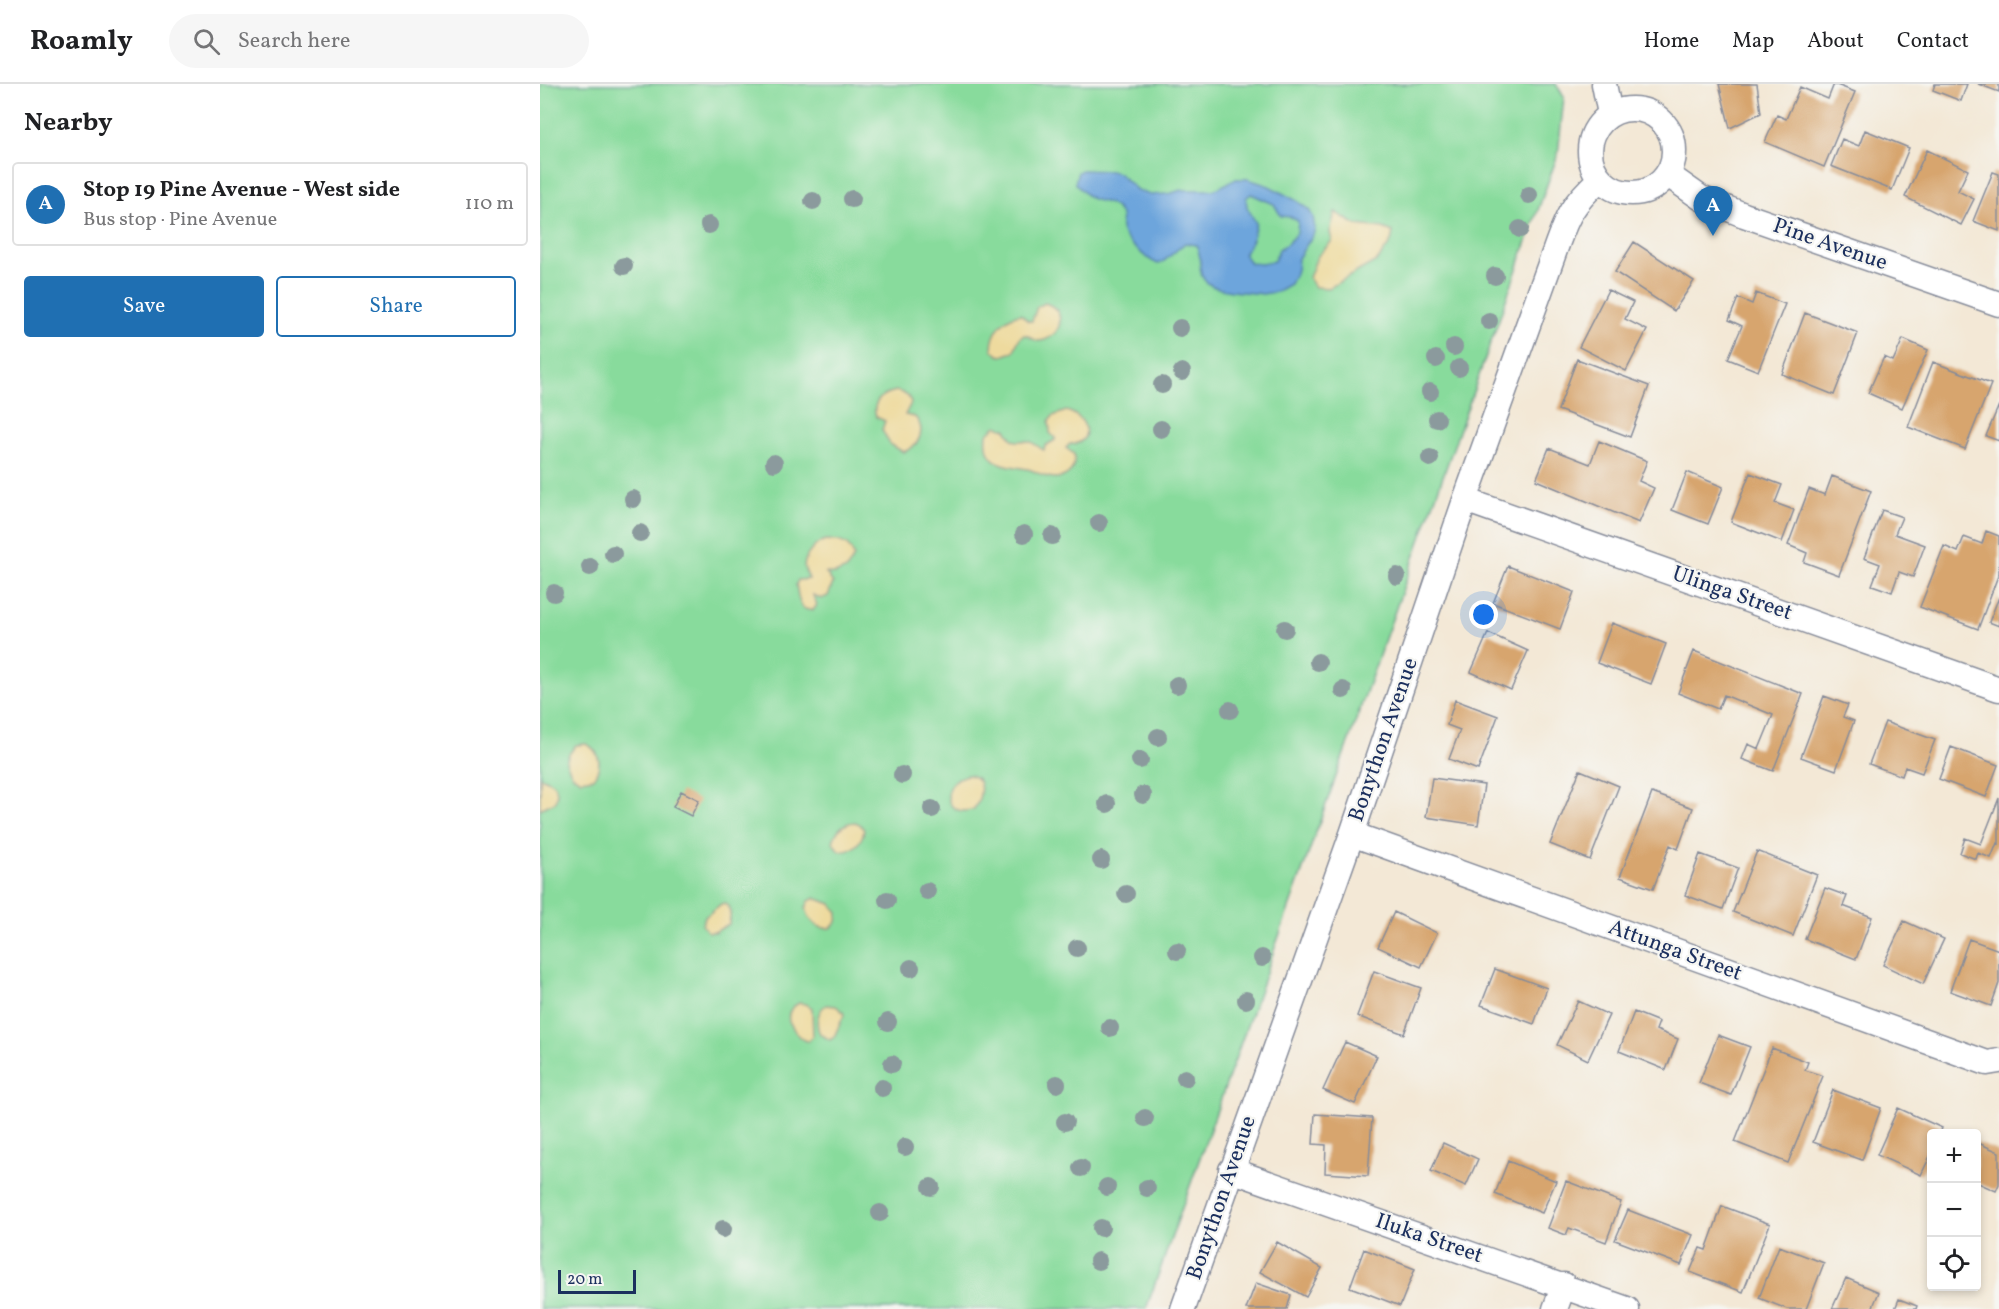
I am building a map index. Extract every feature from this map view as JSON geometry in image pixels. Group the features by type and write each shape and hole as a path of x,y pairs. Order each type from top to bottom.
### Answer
{"street":[{"path":"1604,84 1610,114"},
{"path":"1629,108 1643,110 1656,116 1665,124 1672,138 1673,163 1655,187 1640,193 1619,192 1600,179 1590,161 1590,144 1599,124 1610,114 1629,108"},
{"name":"Pine Avenue","path":"1667,174 1701,198 1744,215 1999,304"},
{"name":"Bonython Avenue","path":"1183,1309 1352,834 1465,500 1568,215 1584,194 1600,179"},
{"name":"Ulinga Street","path":"1465,500 1999,689"},
{"name":"Attunga Street","path":"1352,834 1988,1063 1999,1061"},
{"name":"Iluka Street","path":"1231,1170 1564,1285 1626,1309"},
{"path":"1555,1309 1564,1285"}],"green space":[{"path":"540,84 1556,84 1564,97 1558,154 1146,1309 540,1309"}],"sand":[{"path":"1335,212 1356,225 1383,228 1393,232 1391,242 1378,260 1329,288 1315,287 1309,278 1317,257 1332,241 1330,232"},
{"path":"1045,303 1054,307 1059,315 1058,329 1052,336 1039,341 1024,335 1019,339 1013,352 1002,356 992,349 994,337 1004,321 1021,314 1028,321 1032,321 1037,307"},
{"path":"896,391 909,398 911,403 905,415 915,417 919,422 921,432 917,442 909,450 903,452 890,444 882,430 885,421 876,417 875,412 876,403 879,400 886,394"},
{"path":"1066,411 1080,419 1086,430 1082,440 1066,448 1074,454 1074,465 1072,470 1064,476 1048,477 1031,470 1005,465 993,459 989,453 987,434 996,426 1006,429 1015,441 1031,442 1044,450 1045,446 1055,440 1050,433 1049,421 1053,416"},
{"path":"825,540 847,545 854,557 847,569 835,574 826,573 833,583 828,596 821,599 813,595 816,606 813,610 808,610 801,606 796,585 798,580 809,579 804,565 807,556"},
{"path":"586,744 597,754 599,764 593,778 581,780 572,775 566,762 576,745"},
{"path":"967,775 978,779 981,788 974,809 964,811 951,805 948,798 952,784"},
{"path":"540,777 555,786 557,797 555,802 540,809"},
{"path":"855,822 860,824 864,830 861,839 851,849 838,850 833,842 836,834 844,826"},
{"path":"815,898 831,904 838,912 837,922 831,928 822,928 814,924 809,917 806,908 809,901"},
{"path":"724,903 731,911 729,924 715,932 708,932 702,925 705,917"},
{"path":"799,1003 812,1008 813,1036 808,1041 799,1037 789,1021 790,1010"},
{"path":"826,1005 836,1006 844,1015 834,1037 830,1040 820,1034 818,1027 819,1014"}],"water":[{"path":"1082,170 1118,173 1137,190 1150,195 1182,190 1214,190 1236,179 1248,179 1269,186 1297,201 1309,210 1315,229 1298,258 1297,270 1290,284 1276,292 1262,294 1218,288 1204,280 1196,245 1185,243 1158,264 1142,254 1122,233 1120,212 1109,204 1090,198 1075,183 1078,172","holes":["1251,194 1274,204 1281,216 1298,221 1297,233 1279,249 1274,261 1261,264 1250,263 1244,254 1252,240 1256,223 1247,207 1246,198"]}],"building":[{"path":"1719,84 1757,84 1761,113 1730,128"},
{"path":"1834,84 1855,92 1824,167 1765,142 1777,115 1786,119 1800,87 1828,99"},
{"path":"1935,84 1967,84 1961,101 1933,90"},
{"path":"1978,84 1999,84 1999,92"},
{"path":"1865,130 1909,148 1892,190 1831,166 1842,139 1859,146"},
{"path":"1927,150 1968,170 1958,191 1974,199 1961,225 1905,197"},
{"path":"1993,172 1999,174 1999,231 1973,221"},
{"path":"1634,242 1694,281 1674,311 1615,272"},
{"path":"1608,290 1633,302 1625,319 1647,330 1626,371 1579,347"},
{"path":"1756,293 1785,304 1758,371 1728,359 1742,326 1729,320 1738,298 1752,304"},
{"path":"1805,313 1858,333 1834,395 1782,374"},
{"path":"1903,339 1928,350 1902,408 1868,393 1884,357 1893,361"},
{"path":"1577,359 1649,386 1630,437 1558,410"},
{"path":"1933,362 1991,384 1965,449 1908,427"},
{"path":"1999,405 1999,441 1986,436"},
{"path":"1599,441 1647,461 1639,481 1654,488 1639,523 1536,480 1549,448 1590,464"},
{"path":"1687,472 1723,487 1708,524 1672,510"},
{"path":"1750,473 1782,485 1775,503 1794,510 1782,542 1731,522"},
{"path":"1832,476 1871,491 1839,575 1804,562 1807,553 1788,545 1809,489 1825,495"},
{"path":"1882,510 1902,517 1895,534 1925,545 1913,577 1899,572 1892,592 1872,585 1880,564 1864,558"},
{"path":"1986,531 1999,536 1999,573 1978,629 1920,607 1944,546 1958,552 1964,537 1982,544"},
{"path":"1508,566 1574,592 1560,629 1493,603"},
{"path":"1999,597 1999,626 1989,622"},
{"path":"1612,623 1666,644 1651,684 1597,663"},
{"path":"1488,633 1528,651 1511,690 1471,672"},
{"path":"1694,651 1803,694 1773,771 1742,759 1748,744 1759,749 1773,715 1724,695 1718,709 1678,693"},
{"path":"1824,696 1848,705 1843,717 1854,721 1836,770 1801,757"},
{"path":"1455,700 1498,716 1478,770 1449,759 1460,730 1447,725"},
{"path":"1885,722 1935,740 1922,773 1905,767 1902,776 1869,764"},
{"path":"1951,747 1998,765 1986,797 1939,779"},
{"path":"1580,770 1619,786 1590,860 1550,844"},
{"path":"1432,778 1484,785 1478,825 1426,817"},
{"path":"681,791 699,800 691,816 673,807"},
{"path":"1652,793 1693,808 1678,849 1670,845 1653,889 1620,877"},
{"path":"1999,798 1999,844 1997,843 1991,858 1978,853 1976,859 1960,853 1965,838 1981,844"},
{"path":"1757,851 1817,875 1793,936 1733,912"},
{"path":"1700,854 1738,868 1723,909 1685,895"},
{"path":"1825,888 1847,896 1843,906 1872,917 1856,959 1805,939"},
{"path":"1394,912 1437,933 1421,967 1378,947"},
{"path":"1904,921 1944,939 1923,984 1883,965"},
{"path":"1969,939 1999,950 1999,983 1991,1006 1950,991"},
{"path":"1495,969 1547,988 1534,1024 1481,1005"},
{"path":"1374,971 1421,988 1404,1034 1357,1016"},
{"path":"1578,1001 1609,1015 1588,1060 1557,1045"},
{"path":"1634,1012 1659,1022 1656,1030 1678,1039 1666,1070 1619,1051"},
{"path":"1718,1035 1750,1047 1731,1095 1699,1083"},
{"path":"1345,1042 1377,1056 1355,1104 1323,1090"},
{"path":"1772,1048 1808,1062 1805,1070 1823,1076 1788,1163 1735,1142"},
{"path":"1833,1090 1881,1108 1862,1160 1813,1142"},
{"path":"1898,1108 1942,1128 1927,1129 1927,1162 1921,1175 1877,1155"},
{"path":"1315,1114 1372,1118 1368,1176 1325,1173 1326,1145 1313,1144"},
{"path":"1443,1143 1478,1159 1466,1186 1431,1171"},
{"path":"1981,1144 1999,1152 1999,1184 1996,1191 1981,1184"},
{"path":"1508,1161 1556,1181 1542,1213 1495,1194"},
{"path":"1566,1181 1621,1202 1606,1242 1569,1228 1566,1235 1548,1228"},
{"path":"1722,1206 1770,1224 1743,1292 1690,1272 1700,1248 1706,1250"},
{"path":"1628,1210 1693,1235 1681,1265 1615,1240"},
{"path":"1277,1242 1322,1268 1306,1297 1260,1272"},
{"path":"1779,1246 1824,1263 1806,1309 1787,1309 1759,1298"},
{"path":"1364,1249 1415,1269 1400,1306 1350,1287"},
{"path":"1846,1278 1879,1292 1872,1309 1832,1309"},
{"path":"1256,1283 1291,1295 1287,1309 1246,1309"},
{"path":"1899,1299 1917,1306 1916,1309 1895,1309"}],"place":[{"name":"Stop 19 Pine Avenue - West side","path":"1713,236"}]}
